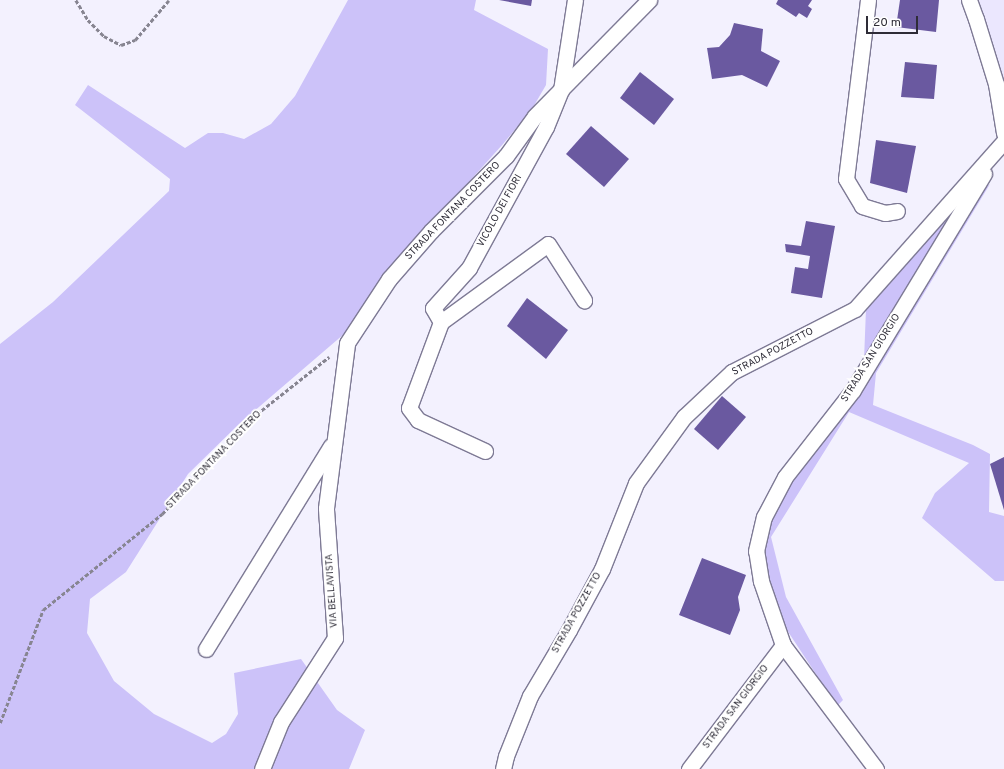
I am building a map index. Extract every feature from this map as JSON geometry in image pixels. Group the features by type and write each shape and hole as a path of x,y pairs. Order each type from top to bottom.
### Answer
{"street":[{"path":"561,90 575,0"},
{"name":"STRADA FONTANA COSTERO","path":"347,343 389,279 431,231 506,156 535,116 649,0"},
{"path":"868,0 846,179 862,206 885,213 898,211"},
{"path":"968,0 976,18 996,84 1004,133"},
{"name":"VICOLO DEI FIORI","path":"440,322 433,308 469,268 546,127 561,90"},
{"name":"STRADA SAN GIORGIO","path":"876,769 783,645 761,581 756,551 764,517 785,477 853,390 1004,141"},
{"name":"STRADA POZZETTO","path":"503,769 506,756 530,696 569,630 602,569 636,483 684,417 732,372 855,309 1004,141"},
{"path":"485,451 418,420 409,408 440,322 548,244 584,300"},
{"name":"VIA BELLAVISTA","path":"262,769 281,722 335,638 326,508 347,343"},
{"name":"VIA BELLAVISTA","path":"206,649 334,441"},
{"name":"STRADA SAN GIORGIO","path":"689,769 783,645"}],"path":[{"path":"76,0 88,20 104,36 121,45 135,40 169,0"},
{"name":"STRADA FONTANA COSTERO","path":"0,723 43,610 162,514 257,414 347,343"}],"shaded area":[{"path":"348,0 476,0 474,10 548,49 546,85 532,109 503,144 395,264 344,334 239,424 188,474 126,572 90,599 87,633 114,681 154,714 212,743 226,734 238,714 234,673 301,659 337,710 365,730 349,769 0,769 0,344 53,302 169,191 170,179 75,105 88,85 185,148 208,133 223,133 244,139 271,124 295,96"},
{"path":"974,0 1004,0 1004,104"},
{"path":"990,184 876,373 873,405 973,445 990,454 989,512 1004,516 1004,581 995,581 922,518 935,493 969,463 849,412 771,537 786,597 843,700 837,706 779,618 762,555 777,504 863,385 866,309 947,219"}],"building":[{"path":"499,0 532,0 531,6"},
{"path":"778,0 812,0 808,6 812,9 807,18 799,13 796,17 776,4"},
{"path":"900,0 939,0 936,32 896,27"},
{"path":"734,23 763,29 761,51 780,61 767,87 742,75 712,79 707,48 719,47 730,35"},
{"path":"905,62 937,65 934,99 901,97"},
{"path":"640,72 674,99 654,125 620,98"},
{"path":"591,126 629,159 604,187 566,154"},
{"path":"876,140 916,146 907,193 870,183"},
{"path":"806,221 835,226 822,298 791,293 795,267 808,269 810,256 786,252 785,244 801,246"},
{"path":"527,298 568,330 546,359 507,326"},
{"path":"722,396 746,417 718,450 694,429"},
{"path":"1004,457 1004,510 990,464"},
{"path":"702,558 746,575 738,597 740,610 730,635 679,615"}]}
